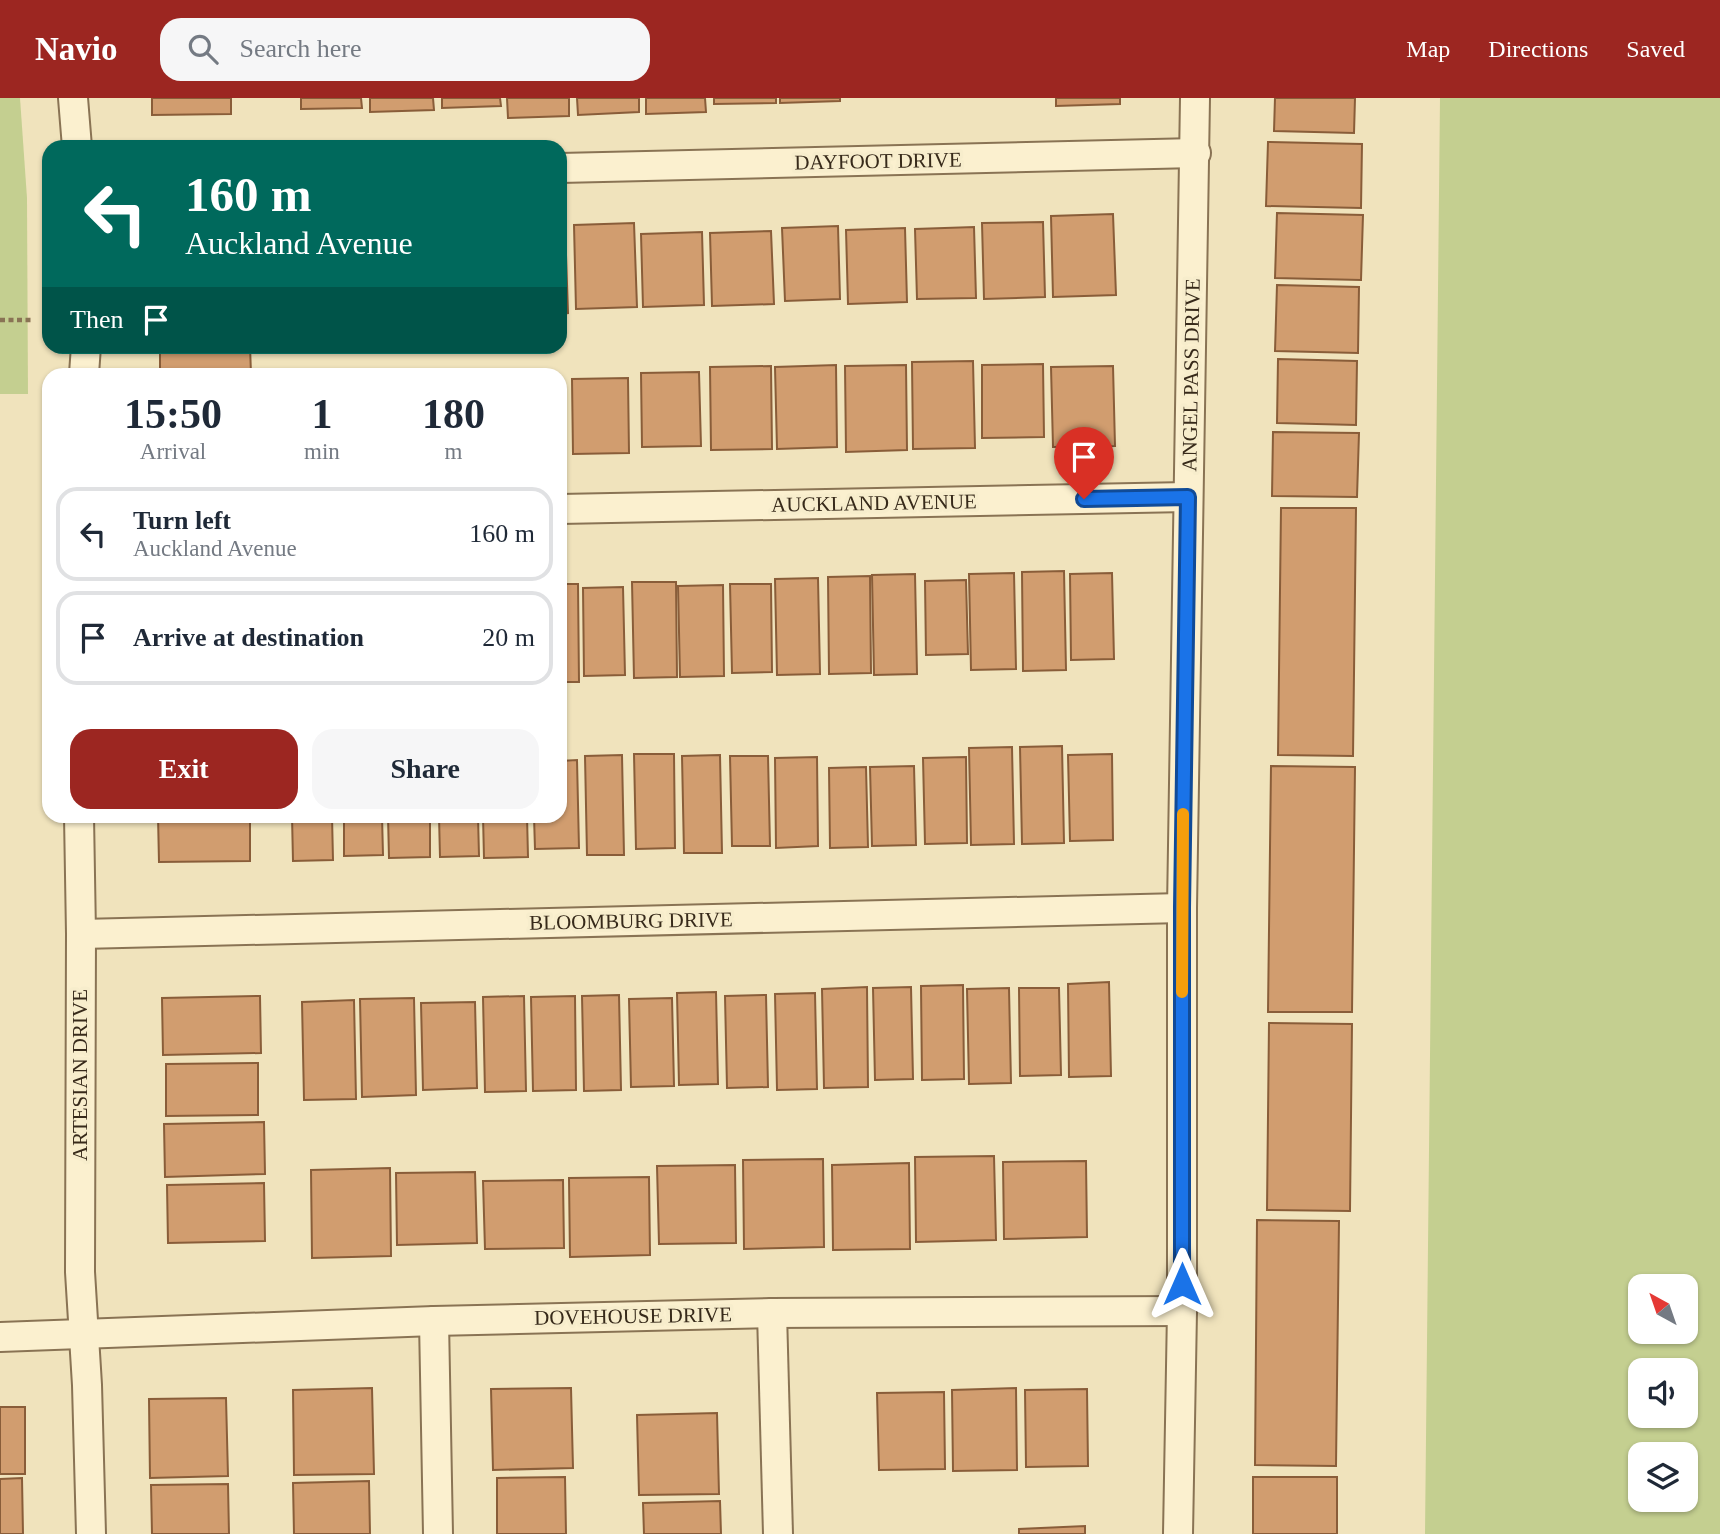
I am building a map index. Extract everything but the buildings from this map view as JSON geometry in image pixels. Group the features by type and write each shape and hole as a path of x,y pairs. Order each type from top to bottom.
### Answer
{"street":[{"path":"73,98 76,140"},
{"name":"ANGEL PASS DRIVE","path":"1178,1534 1182,1311 1182,908 1195,98"},
{"name":"DAYFOOT DRIVE","path":"567,168 1196,153"},
{"name":"AUCKLAND AVENUE","path":"567,509 1188,497"},
{"name":"ARTESIAN DRIVE","path":"79,823 80,1272 91,1534"},
{"name":"BLOOMBURG DRIVE","path":"81,934 1182,908"},
{"name":"DOVEHOUSE DRIVE","path":"0,1337 434,1321 772,1313 1182,1311"},
{"path":"772,1313 778,1534"},
{"path":"434,1321 438,1534"}],"path":[{"path":"0,320 32,320"}],"green space":[{"path":"0,98 20,98 27,198 28,394 0,394"},
{"path":"1440,98 1720,98 1720,1534 1425,1534"}],"slow traffic":[{"path":"1182,992 1183,814"}],"route":[{"path":"1084,499 1188,497 1182,908 1182,1284"}]}
